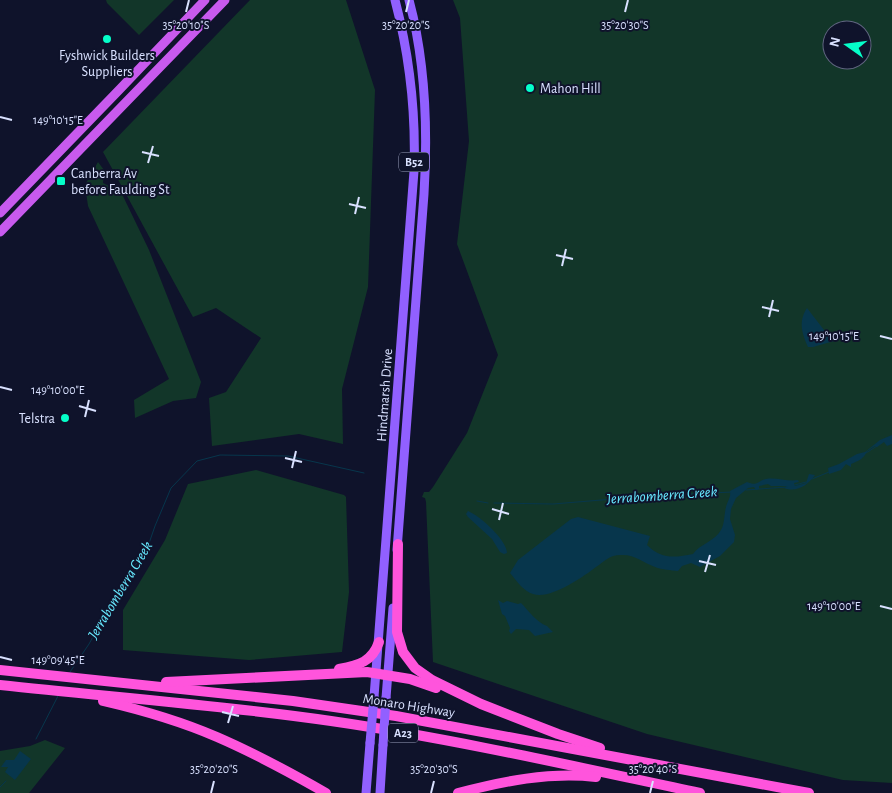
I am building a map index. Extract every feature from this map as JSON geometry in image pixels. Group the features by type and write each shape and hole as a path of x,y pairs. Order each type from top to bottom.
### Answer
{"highway":[{"path":"0,213 205,0"},
{"path":"0,232 225,0"},
{"path":"109,101 114,103 129,100"},
{"path":"106,124 111,110 109,101"},
{"path":"398,544 397,627 398,639 403,652 409,662 424,675 481,704"},
{"path":"309,676 350,667 366,660 374,654 379,642"},
{"name":"Monaro Highway","path":"0,670 302,702 396,716 809,793"},
{"path":"107,681 172,682 376,673 410,679 582,743 645,758 652,763"},
{"name":"Monaro Highway","path":"0,686 268,713 352,724 478,746 700,793"},
{"path":"67,694 102,701 165,718 215,736 326,793"},
{"path":"263,759 316,793"},
{"path":"458,793 507,781 545,775 634,780"}],"main road":[{"name":"Hindmarsh Drive","path":"366,793 412,213 415,147 410,73 403,31 395,0"},
{"name":"Hindmarsh Drive","path":"380,793 382,745 424,194 426,144 425,98 420,53 409,0"}],"green space":[{"path":"106,0 174,0 139,35"},
{"path":"250,0 346,0 375,90 368,287 342,389 343,444 299,434 212,446 209,398 226,392 261,338 216,308 193,317 103,152"},
{"path":"453,0 892,0 892,783 843,780 647,734 433,662 426,502 425,498 422,497 424,492 429,492 433,487 467,433 498,355 457,244 469,141 460,18"},
{"path":"98,162 104,170 103,183 121,192 149,250 201,382 196,398 173,401 135,418 134,400 169,379 88,206 85,185"},
{"path":"256,470 346,497 349,592 342,652 249,660 123,650 123,610 165,540 188,484"},
{"path":"45,740 65,748 29,793 0,793 0,751 30,746"}],"water":[{"path":"807,308 834,341 808,347 802,328 804,313"},
{"path":"892,435 892,444 887,446 884,442 877,447 875,446 851,464 851,467 846,464 841,470 829,474 828,468 865,452 880,440"},
{"path":"809,474 815,475 806,485 798,489 768,484 759,486 759,489 756,490 754,487 748,488 736,498 731,509 730,519 735,535 734,542 720,556 700,567 691,563 682,566 678,571 666,570 632,556 615,556 608,558 583,576 557,591 540,595 526,591 510,573 518,560 571,519 578,517 650,536 647,545 652,550 663,555 674,557 693,554 721,530 730,491 747,482 756,484 770,479 798,480 799,482 794,483 795,486 806,483"},
{"path":"468,511 498,535 507,553 500,552 492,539 468,517 466,514"},
{"path":"498,600 503,603 507,601 521,603 536,619 553,632 535,636 529,630 516,629 511,634"},
{"path":"20,751 31,759 15,780 5,772 8,767 1,767 6,760 14,760"}],"waterway":[{"name":"Jerrabomberra Creek","path":"866,453 877,446"},
{"name":"Jerrabomberra Creek","path":"70,672 89,644 131,568 141,560 146,552 171,488 197,461 220,455 288,456 364,473"},
{"name":"Jerrabomberra Creek","path":"812,479 829,472"},
{"name":"Jerrabomberra Creek","path":"795,485 806,482"},
{"name":"Jerrabomberra Creek","path":"746,490 787,487"},
{"name":"Jerrabomberra Creek","path":"494,503 553,504 732,492"},
{"name":"Jerrabomberra Creek","path":"477,501 488,503"},
{"name":"Jerrabomberra Creek","path":"36,739 58,696"},
{"name":"Jerrabomberra Creek","path":"0,787 6,781"}],"place":[{"name":"Fyshwick Builders Suppliers","path":"107,39"},
{"name":"Mahon Hill","path":"530,88"},
{"name":"Canberra Av before Faulding St","path":"61,181"},
{"name":"Telstra","path":"65,418"}]}
